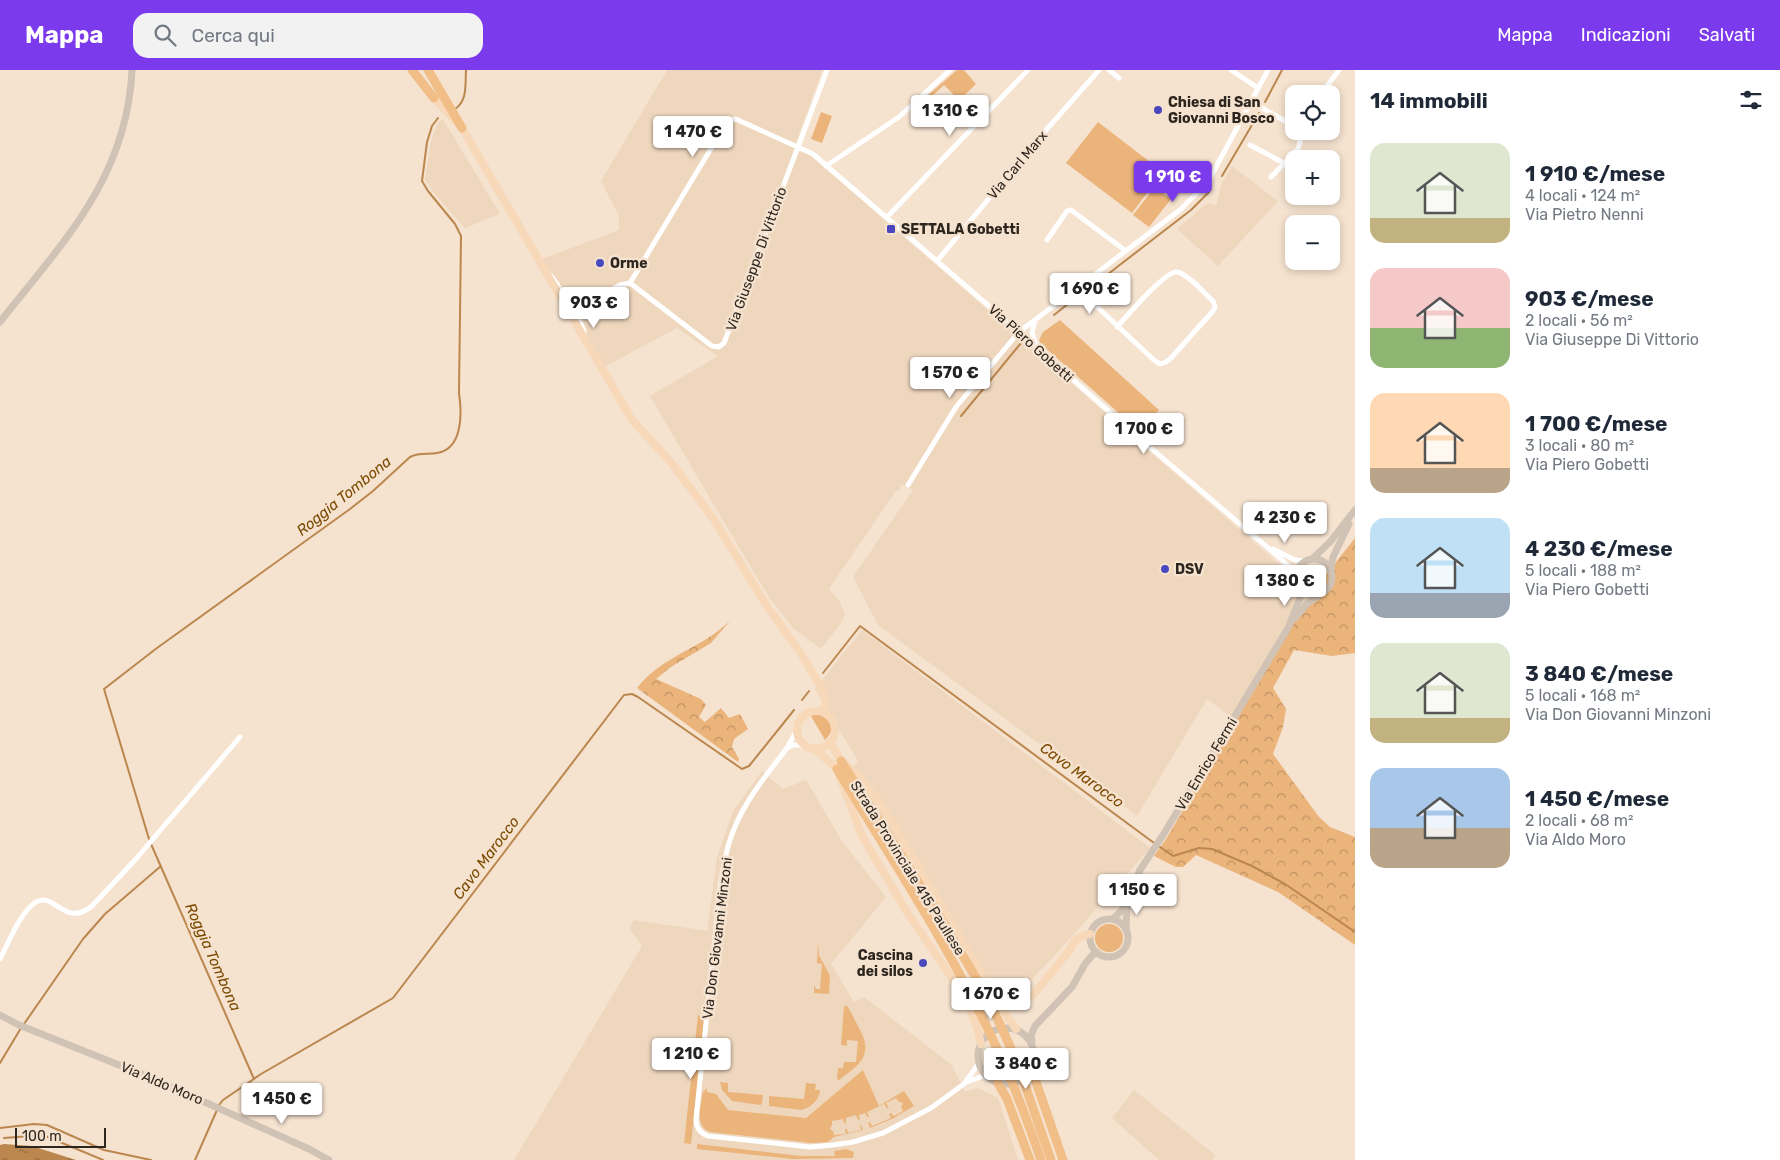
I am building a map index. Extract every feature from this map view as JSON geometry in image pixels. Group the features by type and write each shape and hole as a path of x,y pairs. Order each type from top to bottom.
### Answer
{"highway":[{"path":"412,70 434,98"},
{"path":"418,70 434,98"},
{"path":"429,70 462,128"},
{"path":"839,765 987,1027 1010,1076 1041,1160"},
{"name":"Strada Provinciale 415 Paullese","path":"839,765 934,907 999,1021 1020,1071 1051,1160"},
{"path":"1034,1063 1038,1091 1063,1160"},
{"path":"998,1083 1007,1098 1030,1160"}],"main road":[{"path":"0,322 78,222 99,190 113,158 124,124 131,87 132,70"},
{"path":"434,98 462,128 632,420 670,462 713,518 766,605 800,652 822,688 826,704 822,712"},
{"path":"1288,628 1300,598 1297,570 1330,542 1355,510"},
{"path":"1331,570 1334,552 1355,510"},
{"path":"1288,628 1307,604 1330,588 1333,576 1331,570 1322,560 1309,560"},
{"path":"1297,584 1307,594 1319,595"},
{"name":"Via Enrico Fermi","path":"1113,919 1123,909 1140,870 1288,628"},
{"path":"810,712 822,712 829,716 834,726 834,735 823,748 815,749 804,745 799,738 798,722 804,715 810,712"},
{"name":"Strada Provinciale 415 Paullese","path":"830,742 839,765"},
{"name":"Strada Provinciale 415 Paullese","path":"815,749 839,765"},
{"path":"839,765 854,772 883,807 1018,1030"},
{"path":"839,765 862,836 908,914 964,997 978,1027 981,1044"},
{"name":"Via Enrico Fermi","path":"1127,902 1127,930"},
{"path":"1113,919 1122,924 1127,930 1127,945 1120,955 1107,958 1094,952 1090,942 1090,934 1096,923 1113,919"},
{"path":"986,980 1004,996 1011,999 1025,999 1033,995 1040,987 1075,940 1090,934"},
{"path":"1033,1045 1028,1037 1018,1030 1007,1027 997,1029 987,1035 981,1044 978,1054 979,1063 986,1075 998,1083 1009,1084 1019,1081 1030,1072 1035,1054 1031,1035 1038,1022 1072,987 1094,952"},
{"name":"Via Aldo Moro","path":"0,1014 26,1028 149,1077 330,1160"},
{"path":"1018,1030 1038,1022"},
{"name":"Via Aldo Moro","path":"0,1023 19,1025"}],"street":[{"name":"Via Giuseppe Di Vittorio","path":"630,283 712,346 721,346 726,339 827,70"},
{"path":"826,166 899,117 950,70"},
{"path":"887,217 1028,70"},
{"name":"Via Carl Marx","path":"937,261 1039,138 1099,70"},
{"path":"1109,70 1119,78"},
{"path":"1233,70 1258,88"},
{"path":"908,485 956,407 1019,332 1181,210 1208,182 1268,70"},
{"path":"1328,85 1339,70"},
{"path":"1251,102 1285,121"},
{"name":"Via Piero Gobetti","path":"630,283 727,122 734,119 738,120 813,154 1261,542"},
{"path":"1271,178 1298,147 1300,140"},
{"path":"1250,145 1284,163"},
{"path":"1047,240 1067,211 1071,210 1126,252"},
{"path":"545,270 554,278 570,304 576,308 582,307 620,285 630,283"},
{"path":"1077,288 1155,361 1160,364 1171,358 1215,307 1213,301 1184,275 1173,272 1152,289 1118,326"},
{"path":"582,307 578,317 588,337 590,348"},
{"path":"1035,320 1032,336 1041,352"},
{"path":"1261,542 1294,560 1309,560"},
{"path":"1261,542 1288,566 1297,584"},
{"name":"Via Don Giovanni Minzoni","path":"797,730 787,748 739,818 726,854 720,889 696,1119 697,1128 708,1136 810,1147 833,1145 871,1137 900,1125 931,1108 964,1084 986,1075"},
{"path":"0,960 25,914 37,902 46,900 73,914 84,913 92,906 135,860 240,736"},
{"path":"787,748 793,745 804,745"},
{"name":"Via Don Giovanni Minzoni","path":"964,1084 979,1063"}],"shaded area":[{"path":"667,70 822,70 794,148 811,156 1312,593 1252,694 1231,717 1207,699 1137,816 878,625 853,577 913,490 901,484 900,490 895,492 829,589 840,602 845,615 821,649 794,629 769,597 650,396 718,356 677,328 604,367 542,259 619,230 619,216 601,181"},
{"path":"443,119 500,214 465,228 425,180 431,141 438,122"},
{"path":"1232,166 1278,201 1218,266 1177,229 1208,203 1216,206 1222,183"},
{"path":"862,630 1150,848 1058,952 1025,986 1005,997 991,995 851,770 858,761 815,689"},
{"path":"762,771 783,789 806,780 842,841 886,897 831,964 854,1002 864,997 952,1065 965,1092 978,1088 998,1098 1018,1160 514,1160 642,946 629,928 634,920 707,931 717,857 733,811"},
{"path":"1134,1090 1215,1155 1212,1160 1159,1160 1112,1118"}],"green space":[{"path":"957,70 964,70 976,84 943,116 938,110 954,95 944,85 928,100 927,96"},
{"path":"821,112 832,116 822,143 811,139"},
{"path":"1098,122 1163,172 1132,213 1066,163"},
{"path":"1155,187 1171,199 1149,227 1133,215"},
{"path":"1060,320 1159,410 1139,431 1041,344 1039,340 1043,332"},
{"path":"1355,538 1355,653 1332,656 1294,650 1273,688 1286,709 1283,727 1273,754 1319,817 1330,827 1355,837 1355,945 1278,892 1196,855 1183,867 1176,867 1154,856 1166,839 1313,591"},
{"path":"730,621 711,643 671,667 656,679 701,699 706,705 699,717 705,722 721,708 729,718 740,714 748,729 734,739 732,747 739,759 738,762 637,688 652,672 708,638"},
{"path":"816,714 826,717 831,724 831,732 825,740 811,716"},
{"path":"1109,924 1119,928 1123,938 1119,948 1109,952 1099,948 1095,938 1099,928"},
{"path":"818,943 819,955 830,976 829,994 814,993 814,985 816,989 820,989 822,964 817,963"},
{"path":"846,1005 863,1036 865,1051 859,1063 839,1080 837,1079 838,1068 843,1068 844,1062 856,1062 858,1041 847,1040 847,1046 841,1045 844,1007"},
{"path":"698,1015 702,1017 704,1022 691,1144 684,1143"},
{"path":"863,1070 879,1106 904,1091 914,1106 892,1119 870,1128 868,1123 870,1122 872,1126 891,1118 889,1114 891,1113 894,1116 903,1111 901,1107 903,1103 899,1102 896,1098 886,1103 889,1108 884,1104 867,1112 869,1117 865,1113 859,1115 860,1119 858,1120 856,1115 846,1118 846,1123 844,1123 843,1119 832,1121 830,1129 834,1135 846,1134 845,1129 847,1129 848,1133 861,1130 860,1125 863,1130 834,1137 828,1142 813,1143 710,1132 705,1129 700,1120 703,1092 706,1089 707,1092 716,1094 728,1110 806,1118"},
{"path":"720,1082 728,1083 728,1092 763,1095 762,1104 732,1101 722,1090"},
{"path":"806,1083 816,1084 815,1090 820,1090 820,1094 814,1103 808,1107 801,1110 769,1106 769,1096 804,1099"},
{"path":"697,1144 800,1156 835,1156 834,1151 846,1149 854,1152 853,1158 793,1159 697,1149"}],"water":[{"path":"0,1145 32,1146 76,1160 0,1160"}],"waterway":[{"name":"Roggia Tombona","path":"455,109 464,97 466,70"},
{"path":"1265,102 1282,70"},
{"path":"1222,176 1259,113"},
{"name":"Roggia Tombona","path":"149,839 104,689 157,648 350,509 410,457 446,450 456,438 460,420 461,236 455,224 422,181 427,142 432,126 438,118"},
{"path":"1086,291 1191,210 1209,192"},
{"path":"1054,315 1078,296"},
{"path":"961,416 1021,343"},
{"name":"Cavo Marocco","path":"823,673 860,626 1173,856 1199,848 1212,849 1252,866 1285,884 1355,932"},
{"name":"Cavo Marocco","path":"802,700 809,691"},
{"name":"Cavo Marocco","path":"219,1105 223,1100 261,1074 393,998 624,695 632,694 638,697 742,769 749,766 794,710"},
{"name":"Roggia Tombona","path":"151,844 254,1079"},
{"path":"24,1024 83,939 105,914 161,866"},
{"path":"0,1063 21,1028"},
{"name":"Cavo Marocco","path":"195,1160 217,1110"},
{"name":"Cavo Marocco","path":"0,1128 34,1124 47,1125 104,1150 151,1160"},
{"path":"4,1138 43,1135 103,1160"}],"place":[{"name":"Chiesa di San Giovanni Bosco","path":"1158,110"},
{"name":"SETTALA Gobetti","path":"891,229"},
{"name":"Orme","path":"600,263"},
{"name":"DSV","path":"1165,569"},
{"name":"Cascina dei silos","path":"923,963"}]}
